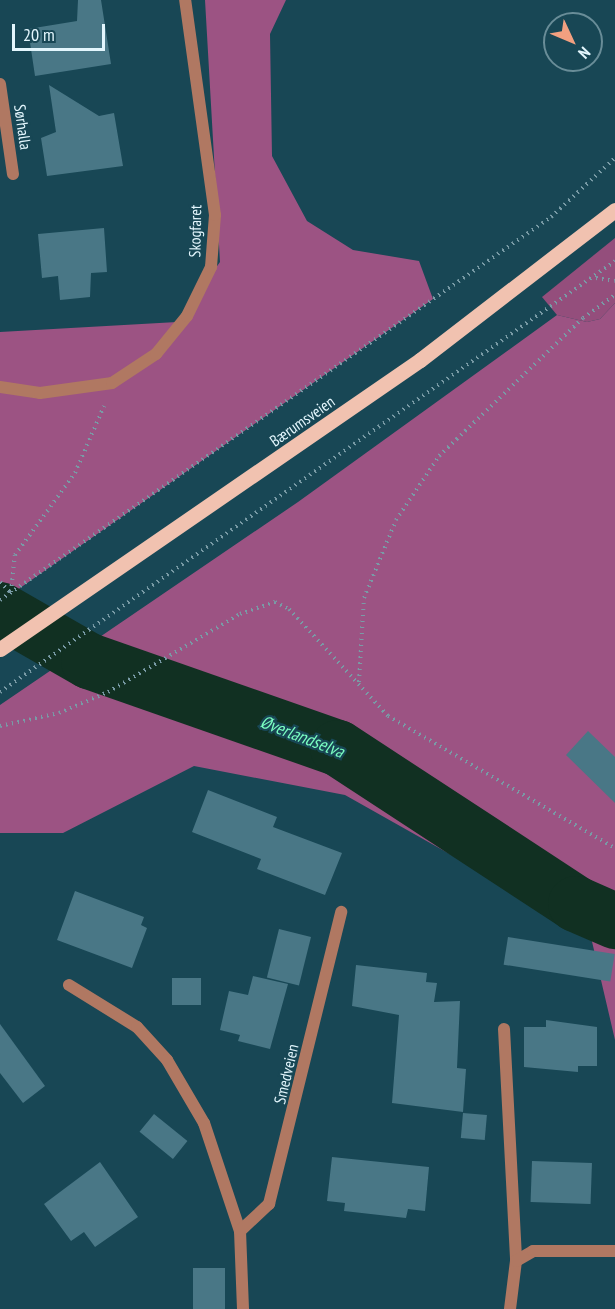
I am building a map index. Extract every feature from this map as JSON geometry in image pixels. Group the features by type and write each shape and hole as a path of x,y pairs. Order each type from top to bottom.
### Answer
{"main road":[{"name":"Bærumsveien","path":"0,649 438,347 615,210"}],"street":[{"name":"Skogfaret","path":"0,387 40,393 112,383 156,354 187,316 211,267 215,215 185,0"},
{"name":"Sørhalla","path":"0,84 13,174"},
{"name":"Smedveien","path":"240,1231 269,1204 341,912"},
{"path":"69,985 137,1027 167,1060 204,1123 240,1231 243,1309"},
{"path":"504,1029 516,1261 510,1309"},
{"path":"516,1261 533,1251 615,1251"}],"path":[{"path":"0,600 550,217 615,158"},
{"path":"0,692 596,278 615,261"},
{"path":"596,278 615,281"},
{"path":"359,683 364,598 402,511 439,456 583,318 615,295"},
{"path":"11,593 15,555 75,473 112,383"},
{"path":"0,582 11,593"},
{"path":"0,726 59,713 108,692 266,603 288,609 388,716 615,848"}],"shaded area":[{"path":"205,0 286,0 270,34 272,156 307,221 353,250 419,261 433,299 0,602 0,332 177,322 220,262"},
{"path":"615,238 615,303 600,319 587,322 557,315 542,297"},
{"path":"615,303 615,1040 590,933 345,795 194,766 63,833 0,833 0,705 298,502 557,315 587,322 600,319"}],"building":[{"path":"78,0 101,0 111,64 35,76 28,29 77,21"},
{"path":"49,85 99,116 114,113 123,166 47,176 41,138 56,132"},
{"path":"104,228 107,272 91,273 90,297 60,300 58,276 42,278 38,234"},
{"path":"588,731 615,757 615,803 566,755"},
{"path":"208,790 277,817 273,827 342,853 325,895 257,869 261,859 192,832"},
{"path":"75,891 144,917 141,925 147,928 132,968 57,940"},
{"path":"279,929 311,937 299,985 267,978"},
{"path":"508,937 615,954 610,982 504,965"},
{"path":"356,965 427,973 426,982 437,983 434,1002 460,1001 457,1068 466,1069 463,1112 392,1103 399,1015 352,1006"},
{"path":"253,976 288,984 270,1049 238,1041 240,1035 220,1030 229,991 248,995"},
{"path":"172,978 201,978 201,1005 172,1005"},
{"path":"546,1020 597,1027 597,1066 578,1066 578,1072 524,1067 524,1027 546,1027"},
{"path":"0,1024 45,1086 23,1103 0,1073"},
{"path":"463,1113 487,1115 485,1140 461,1138"},
{"path":"154,1114 187,1141 173,1159 140,1132"},
{"path":"332,1157 429,1167 425,1211 408,1209 406,1218 344,1211 345,1203 327,1201"},
{"path":"532,1161 592,1163 591,1204 531,1202"},
{"path":"100,1162 138,1217 95,1247 84,1232 71,1241 44,1204"},
{"path":"193,1268 225,1268 225,1309 193,1309"}],"waterway":[{"name":"Øverlandselva","path":"0,610 89,661 338,748 576,904 615,921"}]}
